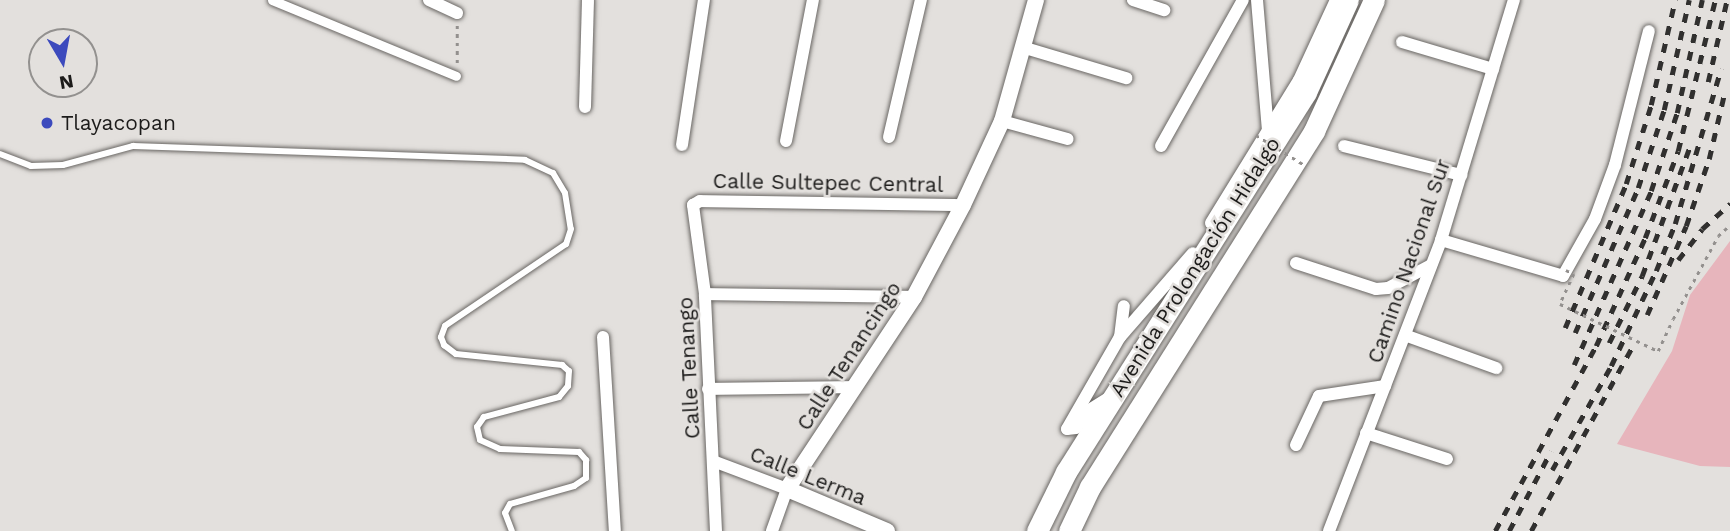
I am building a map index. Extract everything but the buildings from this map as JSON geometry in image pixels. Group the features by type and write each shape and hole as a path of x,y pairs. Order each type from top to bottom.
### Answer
{"highway":[{"name":"Avenida Prolongación Hidalgo","path":"1045,529 1066,472 1306,92 1348,0"},
{"name":"Avenida Prolongación Hidalgo","path":"1069,531 1090,487 1314,131 1374,0"}],"street":[{"path":"272,0 456,76"},
{"path":"429,0 457,13"},
{"path":"585,107 588,0"},
{"path":"682,145 704,0"},
{"path":"786,141 813,0"},
{"path":"890,136 921,0"},
{"name":"Calle Tenancingo","path":"772,531 787,489 914,297 963,205 1002,121 1035,0"},
{"path":"1133,0 1164,10"},
{"path":"1161,145 1243,0"},
{"path":"1257,0 1262,134"},
{"path":"1116,393 1089,410 1076,428 1067,429 1119,337 1188,261 1262,134 1299,80 1336,0"},
{"name":"Camino Nacional Sur","path":"1329,531 1407,336 1441,240 1514,0"},
{"path":"1441,240 1563,276 1595,219 1615,165 1649,31"},
{"path":"1402,42 1493,69"},
{"path":"1022,47 1125,78"},
{"path":"1002,121 1068,139"},
{"path":"1345,146 1461,175"},
{"name":"Calle Sultepec Central","path":"693,205 700,201 963,205"},
{"name":"Calle Tenango","path":"693,205 705,294 716,531"},
{"path":"1296,263 1376,289 1388,288 1431,265"},
{"path":"705,294 914,297"},
{"path":"1119,337 1124,306"},
{"path":"1407,336 1496,368"},
{"path":"603,337 615,531"},
{"path":"1296,445 1319,396 1385,386"},
{"path":"708,389 853,387"},
{"path":"1366,433 1447,459"},
{"name":"Calle Lerma","path":"713,461 887,531"}],"lane":[{"path":"0,154 31,166 62,165 133,146 525,160 553,173 565,193 571,229 566,244 445,326 441,337 444,345 456,354 562,365 569,371 568,386 559,397 484,417 477,426 480,440 500,449 579,452 586,460 586,478 574,486 510,504 505,513 512,531"}],"path":[{"path":"456,76 457,13"},
{"path":"1262,134 1306,166"},
{"path":"1566,270 1574,274 1560,304 1658,351 1717,236 1730,225"}],"shaded area":[{"path":"1730,241 1730,467 1700,466 1617,444 1672,351 1690,295"}],"railway":[{"path":"1565,328 1626,184 1651,105 1675,0"},
{"path":"1575,333 1638,188 1664,110 1689,0"},
{"path":"1574,365 1651,191 1677,113 1702,0"},
{"path":"1495,531 1596,346 1645,238 1678,151 1715,0"},
{"path":"1708,82 1727,0"},
{"path":"1552,470 1611,366 1656,271 1675,224 1721,69"},
{"path":"1647,315 1686,226 1709,159 1724,95"},
{"path":"1609,343 1642,276 1690,146"},
{"path":"1678,260 1702,229 1730,204"},
{"path":"1531,531 1632,347"},
{"path":"1509,531 1551,451"}],"place":[{"name":"Tlayacopan","path":"47,123"}]}
